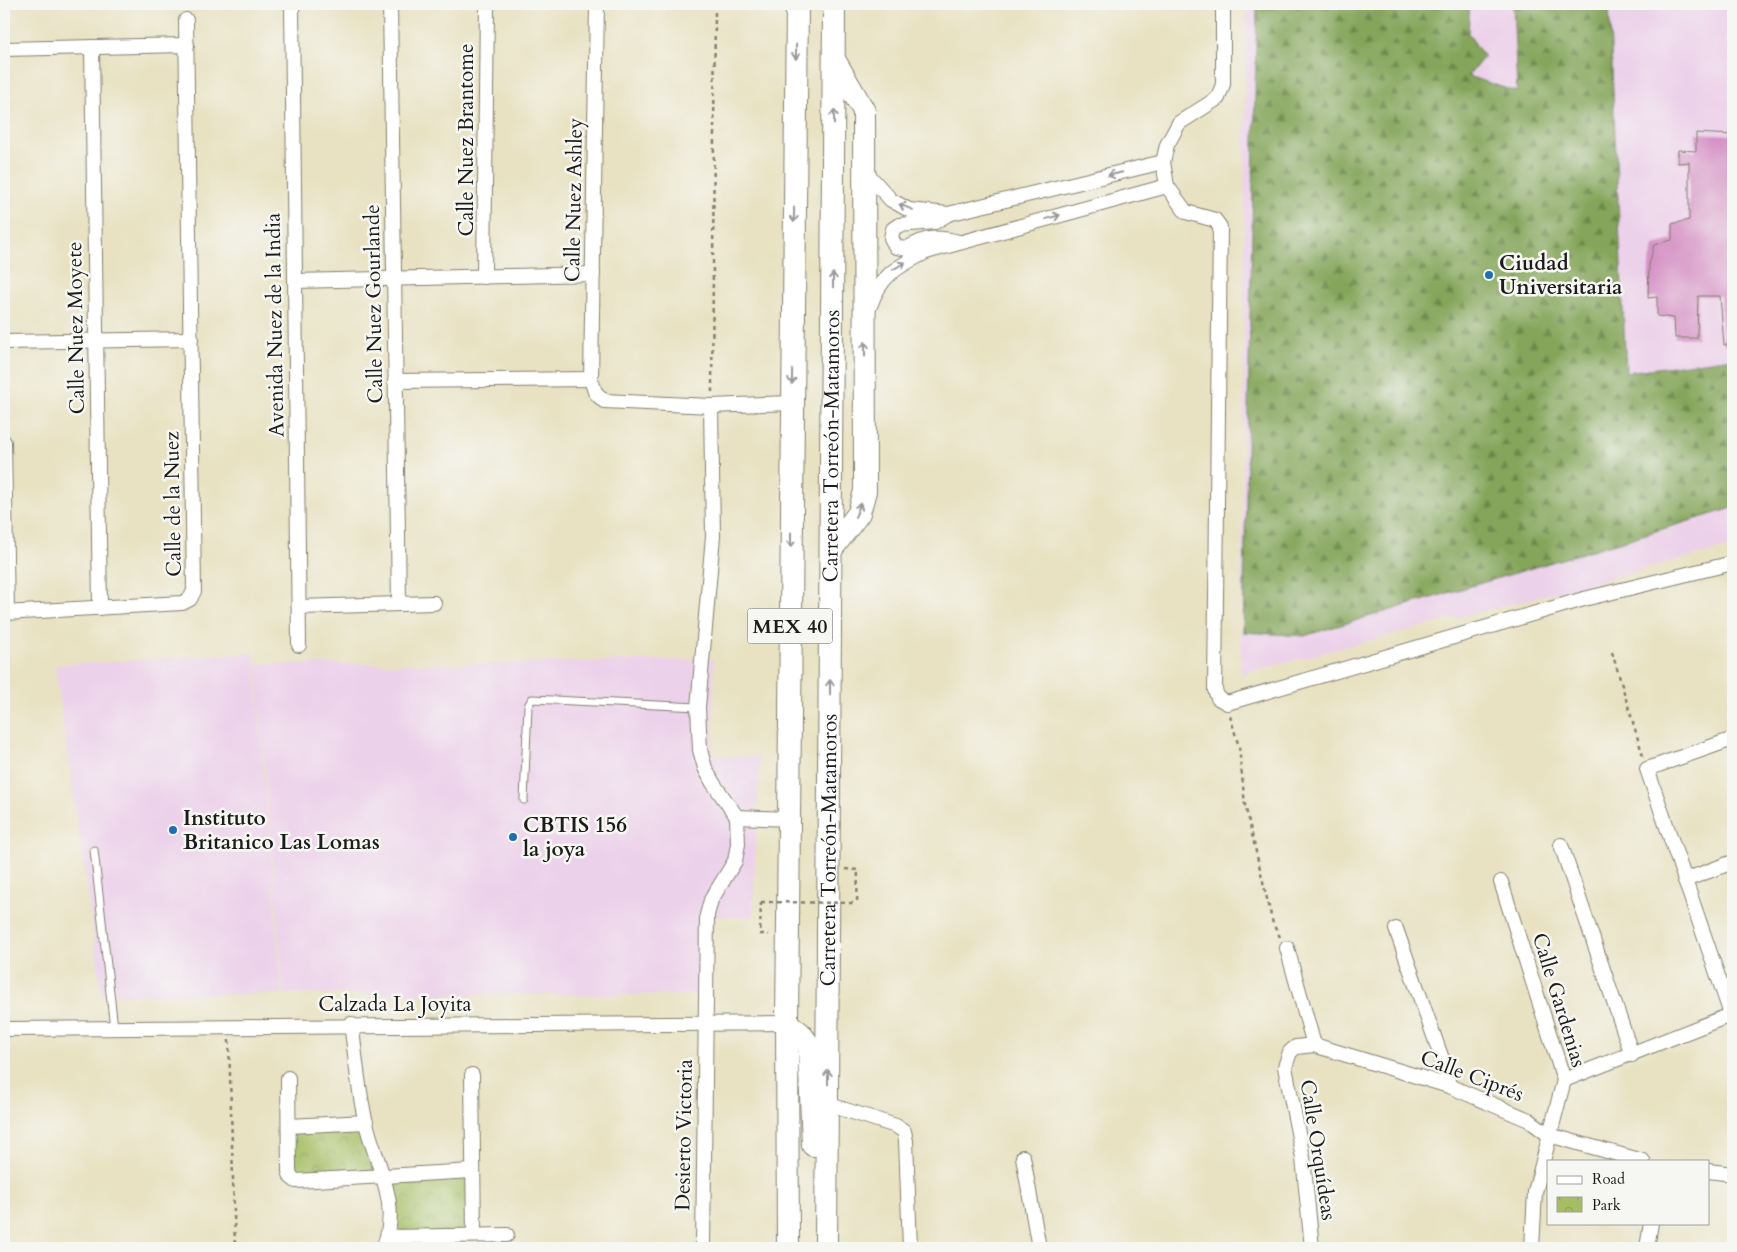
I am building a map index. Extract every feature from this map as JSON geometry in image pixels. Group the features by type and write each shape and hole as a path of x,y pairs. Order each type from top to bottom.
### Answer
{"highway":[{"name":"MEX 40","path":"788,1248 787,1023 797,4"},
{"name":"Carretera Torreón-Matamoros","path":"826,1248 834,4"},
{"path":"831,550 859,513 865,492 864,111 834,60"},
{"path":"787,1023 800,1032 809,1045 816,1248"}],"street":[{"name":"Avenida Nuez de la India","path":"292,4 299,645"},
{"name":"Calle Nuez Gourlande","path":"390,4 399,604"},
{"name":"Calle Nuez Brantome","path":"484,276 487,4"},
{"name":"Calle Nuez Ashley","path":"597,4 591,379 598,396 604,400 711,406"},
{"path":"1223,4 1223,84 1218,98 1179,122 1167,145 1163,162 1167,186 1186,212 1215,220 1220,227 1214,690 1218,698 1226,703 1584,598 1733,563"},
{"name":"Calle de la Nuez","path":"5,613 182,603 190,599 194,592 186,20"},
{"path":"4,49 186,44"},
{"name":"Calle Nuez Moyete","path":"92,47 100,608"},
{"path":"960,242 941,237 927,239 906,249 896,247 891,238 893,229 899,225 935,222 948,214 1163,162"},
{"path":"864,170 891,200 909,210 948,214"},
{"path":"865,320 875,290 892,270 926,252 1167,186"},
{"path":"295,282 593,274"},
{"path":"4,342 191,339"},
{"path":"396,381 591,379"},
{"path":"789,819 737,817 705,768 700,750 698,707 713,536 711,406 792,404"},
{"path":"4,442 5,613"},
{"path":"299,607 434,603"},
{"path":"1564,1080 1733,1016 1647,770 1733,739"},
{"name":"Desierto Victoria","path":"702,1248 707,915 711,900 735,861 738,844 737,817"},
{"path":"1561,845 1632,1055"},
{"path":"1685,880 1733,862"},
{"name":"Calle Gardenias","path":"1501,882 1564,1080 1535,1192 1532,1248"},
{"path":"1396,929 1446,1070 1449,1086"},
{"path":"1287,948 1314,1044"},
{"name":"Calzada La Joyita","path":"4,1029 351,1024 787,1023"},
{"path":"351,1024 366,1122 390,1197 386,1243 474,1229 507,1235"},
{"name":"Calle Ciprés","path":"1314,1044 1449,1086 1529,1120 1549,1136 1639,1160"},
{"name":"Calle Orquídeas","path":"1312,1248 1302,1158 1285,1066 1286,1058 1296,1047 1314,1044"},
{"path":"472,1075 474,1229"},
{"path":"288,1078 289,1171 292,1179 300,1182 474,1171"},
{"path":"827,1104 896,1126 904,1131 910,1248"},
{"path":"289,1126 366,1122"},
{"path":"1023,1158 1039,1248"},
{"path":"1710,1171 1733,1174"},
{"path":"1647,1248 1651,1224"}],"lane":[{"path":"524,800 528,706 532,699 698,707"},
{"path":"94,850 114,1028"}],"path":[{"path":"711,406 715,4"},
{"path":"1612,652 1647,770"},
{"path":"1226,703 1239,747 1244,805 1272,924 1287,948"},
{"path":"788,935 760,934 761,902 857,903 858,870 829,868"},
{"path":"228,1026 235,1248"}],"shaded area":[{"name":"Ciudad Universitaria","path":"1246,4 1733,4 1733,546 1241,674"},
{"name":"Instituto Britanico Las Lomas","path":"254,653 282,994 102,995 55,665"},
{"name":"CBTIS 156 la joya","path":"714,659 712,755 759,757 753,917 712,917 711,995 284,994 256,664 488,664"}],"green space":[{"name":"Ciudad Universitaria","path":"1257,4 1470,4 1468,33 1484,57 1468,76 1517,92 1513,4 1609,4 1626,372 1733,358 1733,508 1304,636 1243,632"},
{"path":"364,1125 378,1174 293,1176 291,1129"},
{"path":"470,1173 471,1233 391,1235 386,1178"}],"building":[{"path":"1696,133 1733,135 1733,345 1724,345 1720,296 1698,296 1697,338 1675,338 1674,318 1657,316 1657,297 1648,298 1649,265 1654,245 1672,240 1672,224 1689,220 1689,162 1678,163 1678,150 1696,151"}],"place":[{"name":"Ciudad Universitaria","path":"1489,275"},
{"name":"Instituto Britanico Las Lomas","path":"173,830"},
{"name":"CBTIS 156 la joya","path":"513,837"}]}
